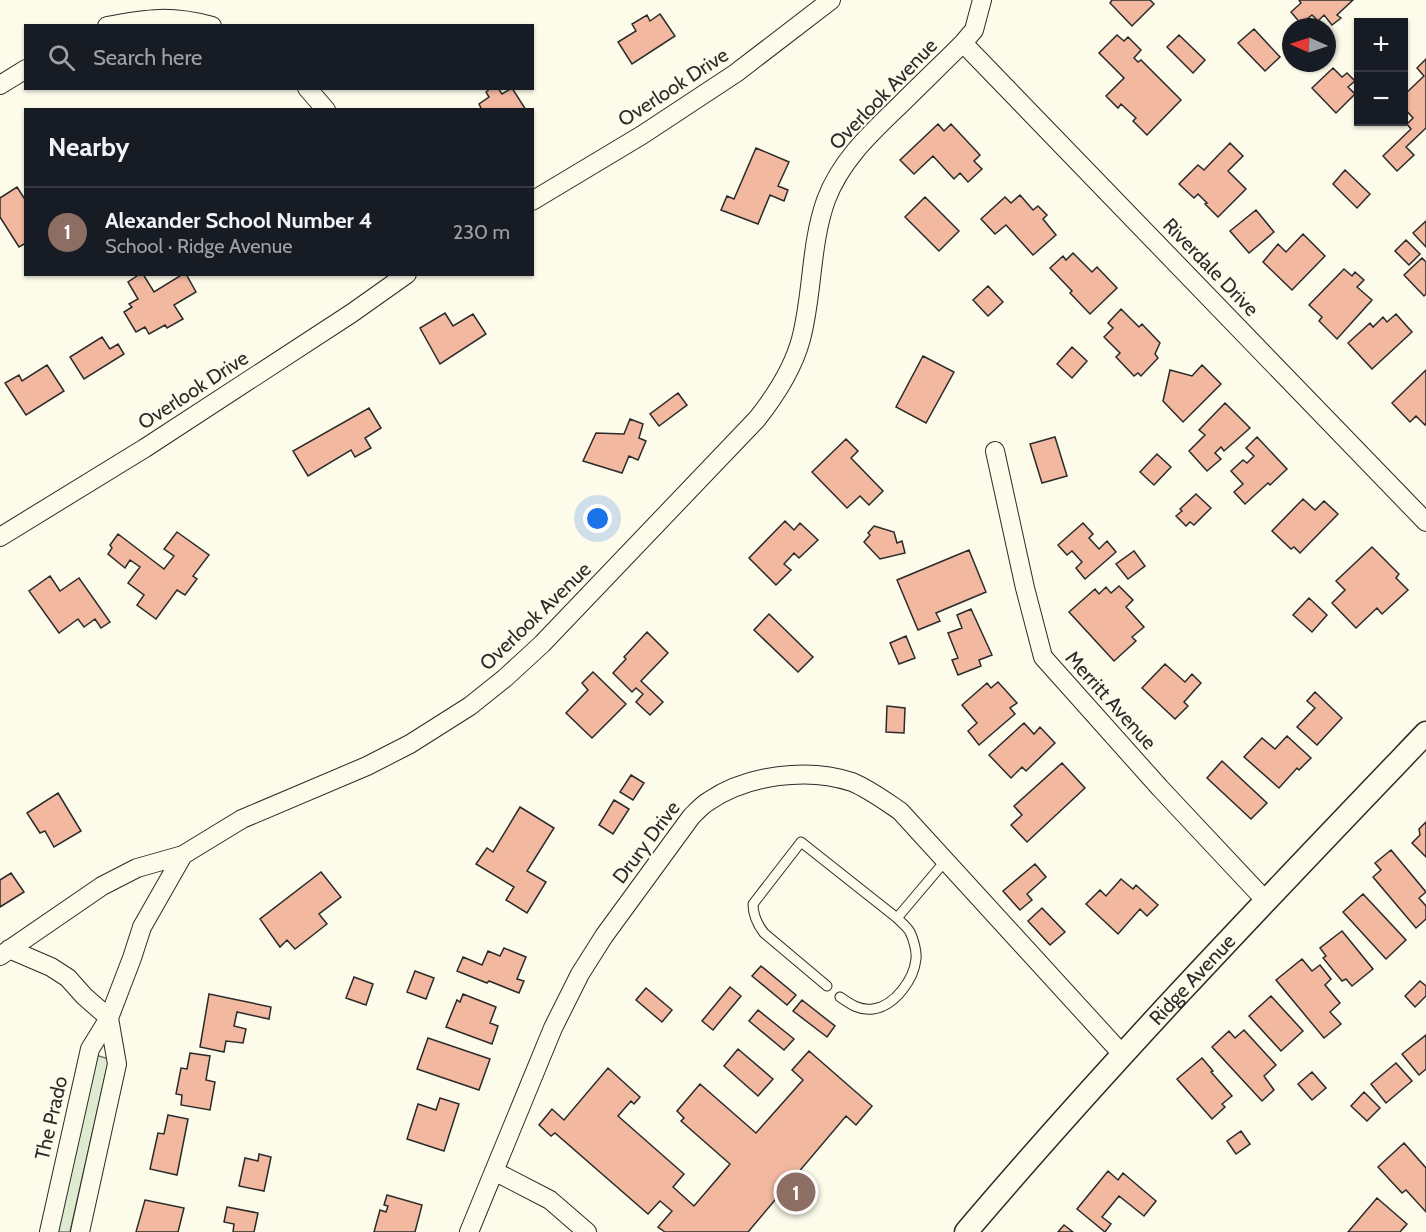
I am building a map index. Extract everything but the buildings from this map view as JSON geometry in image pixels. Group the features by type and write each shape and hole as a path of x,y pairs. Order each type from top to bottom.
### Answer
{"street":[{"name":"Overlook Drive","path":"534,200 642,135 736,73 831,0"},
{"name":"Overlook Avenue","path":"4,952 102,886 137,868 183,855 242,819 375,762 410,744 460,712 505,678 585,601 757,418 776,394 801,340 817,232 834,181 847,160 869,135 963,44 974,30 982,0"},
{"path":"119,24 155,18 188,20 204,24"},
{"name":"Riverdale Drive","path":"963,44 1426,522"},
{"path":"0,85 24,70"},
{"path":"309,90 324,108"},
{"name":"Overlook Drive","path":"0,537 145,448 352,313 401,276"},
{"name":"Merritt Avenue","path":"995,451 1025,588 1044,657 1160,788 1266,901"},
{"name":"Ridge Avenue","path":"966,1232 1050,1133 1426,733"},
{"name":"Drury Drive","path":"469,1232 553,1028 580,974 604,936 691,817 708,801 729,790 756,781 782,776 815,776 852,782 900,811 1123,1055"},
{"name":"The Prado","path":"49,1232 90,1049 109,1018 142,927 183,855"},
{"path":"4,952 51,967 69,978 84,996 109,1018 117,1064 80,1232"},
{"path":"494,1170 550,1200 587,1232"}],"lane":[{"path":"827,986 764,933 756,923 753,904 801,842 897,918 909,931 916,958 911,975 901,992 884,1005 874,1009 860,1008 840,997"},
{"path":"897,918 946,860"}],"green space":[{"path":"92,1054 109,1059 70,1232 54,1232"}],"place":[{"name":"Alexander School Number 4","path":"796,1192"}]}
